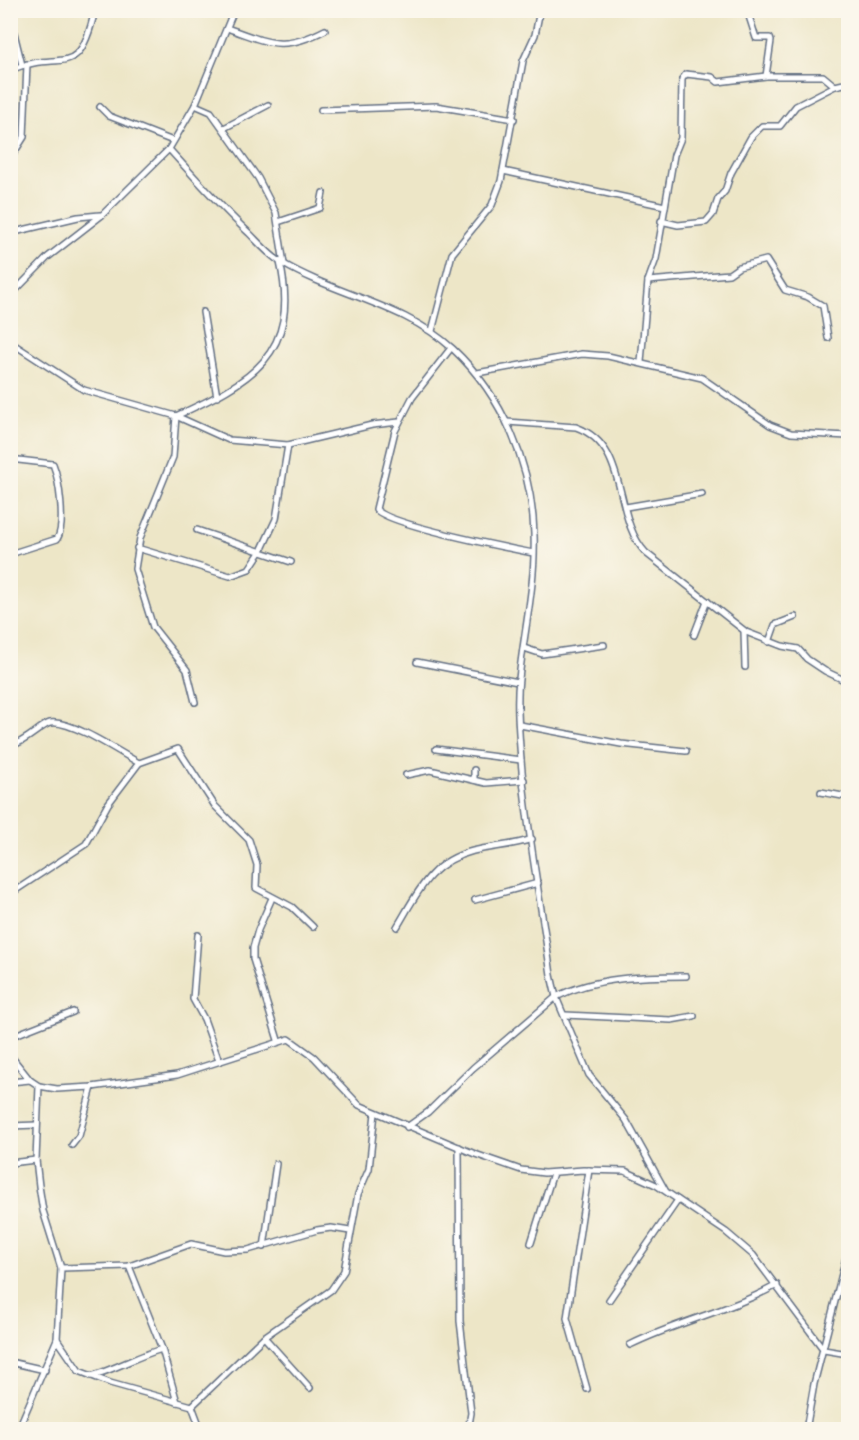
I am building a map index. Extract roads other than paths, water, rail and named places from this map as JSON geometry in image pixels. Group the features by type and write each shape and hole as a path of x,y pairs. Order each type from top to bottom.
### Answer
{"street":[{"path":"10,70 25,64 72,59 80,54 95,10"},
{"path":"10,296 48,257 102,215 169,149 195,105 234,10"},
{"path":"432,332 448,262 492,205 503,171 524,61 535,35 540,10"},
{"path":"747,10 756,39 770,38 771,41 766,76"},
{"path":"10,17 13,36 25,64 24,137 10,159"},
{"path":"226,28 269,42 285,44 301,42 325,30"},
{"path":"641,362 648,281 656,259 660,221 674,155 681,138 682,79 686,74 712,77 718,82 766,76 823,76 835,86"},
{"path":"660,221 678,225 706,222 713,214 718,199 725,191 731,173 751,137 762,126 780,126 796,106 835,86 849,83"},
{"path":"176,416 217,397 257,371 272,349 287,303 278,222 258,178 211,112 195,105"},
{"path":"224,128 268,105"},
{"path":"321,110 385,110 436,106 514,119"},
{"path":"100,107 109,116 173,141"},
{"path":"169,149 226,213 282,263 368,299 432,332 477,373 507,422 518,447 528,482 535,536 524,648 518,681 521,760 556,997 588,1075 626,1120 665,1190"},
{"path":"503,171 665,206"},
{"path":"278,222 320,208 323,193"},
{"path":"10,233 78,217 102,215"},
{"path":"648,281 729,274 739,267 766,260 785,290 808,297 823,306 828,338"},
{"path":"203,312 217,397"},
{"path":"10,342 84,390 176,416 229,440 288,445 372,425 399,422"},
{"path":"451,348 412,398 399,422 376,504 378,512 423,527 533,553"},
{"path":"477,373 582,354 608,356 702,378 770,425 791,433 849,436"},
{"path":"176,416 173,457 137,548 135,569 153,627 187,670 195,702"},
{"path":"507,422 576,427 586,430 606,451 617,472 632,534 637,543 744,631 769,642 798,649 807,659 825,671 849,682"},
{"path":"137,548 230,576 249,569 261,551 276,519 288,445"},
{"path":"10,459 36,464 53,464 57,479 61,526 57,539 10,554"},
{"path":"626,507 702,494"},
{"path":"197,530 291,562"},
{"path":"694,635 707,601"},
{"path":"769,642 775,625 795,617"},
{"path":"744,631 745,667"},
{"path":"524,648 542,654 604,645"},
{"path":"417,662 518,681"},
{"path":"10,746 28,739 46,724 56,723 81,731 139,763"},
{"path":"520,725 621,744 686,751"},
{"path":"10,894 86,844 108,804 139,763 176,749 181,752 214,806 249,840 257,865 256,888 292,907 313,927"},
{"path":"436,749 521,760"},
{"path":"406,775 430,770 486,783 524,780"},
{"path":"474,770 474,780"},
{"path":"821,792 849,797"},
{"path":"396,927 434,870 463,854 507,847 532,839"},
{"path":"475,900 538,883"},
{"path":"272,898 253,948 253,959 278,1040"},
{"path":"198,935 193,999 204,1019 219,1061"},
{"path":"407,1127 428,1112 473,1068 556,997 572,990 624,978 686,976"},
{"path":"10,1037 73,1012"},
{"path":"565,1016 671,1020 694,1016"},
{"path":"10,1055 30,1080 39,1086 57,1089 93,1087 153,1080 219,1061 278,1040 289,1039 301,1046 359,1105 407,1127 521,1170 552,1173 589,1170 636,1174 665,1190 740,1243 777,1285 810,1335 824,1350 849,1354"},
{"path":"10,1082 30,1080"},
{"path":"18,1430 57,1339 61,1268 43,1211 36,1160 39,1086"},
{"path":"72,1145 79,1136 93,1087"},
{"path":"192,1406 264,1336 331,1290 344,1271 358,1194 369,1169 375,1113"},
{"path":"10,1126 38,1125"},
{"path":"459,1147 460,1322 471,1413 468,1430"},
{"path":"10,1163 36,1160"},
{"path":"264,1247 276,1164"},
{"path":"587,1389 567,1318 589,1170"},
{"path":"531,1243 552,1173"},
{"path":"609,1300 678,1200"},
{"path":"61,1268 129,1266 191,1244 224,1251 264,1247 317,1230 331,1228 350,1231"},
{"path":"806,1430 849,1250"},
{"path":"129,1266 162,1349 177,1402"},
{"path":"630,1345 661,1330 732,1308 777,1285"},
{"path":"264,1336 310,1388"},
{"path":"57,1339 78,1371 192,1406"},
{"path":"91,1376 119,1368 144,1354 162,1349"},
{"path":"10,1362 45,1370"},
{"path":"192,1406 201,1430"}]}
